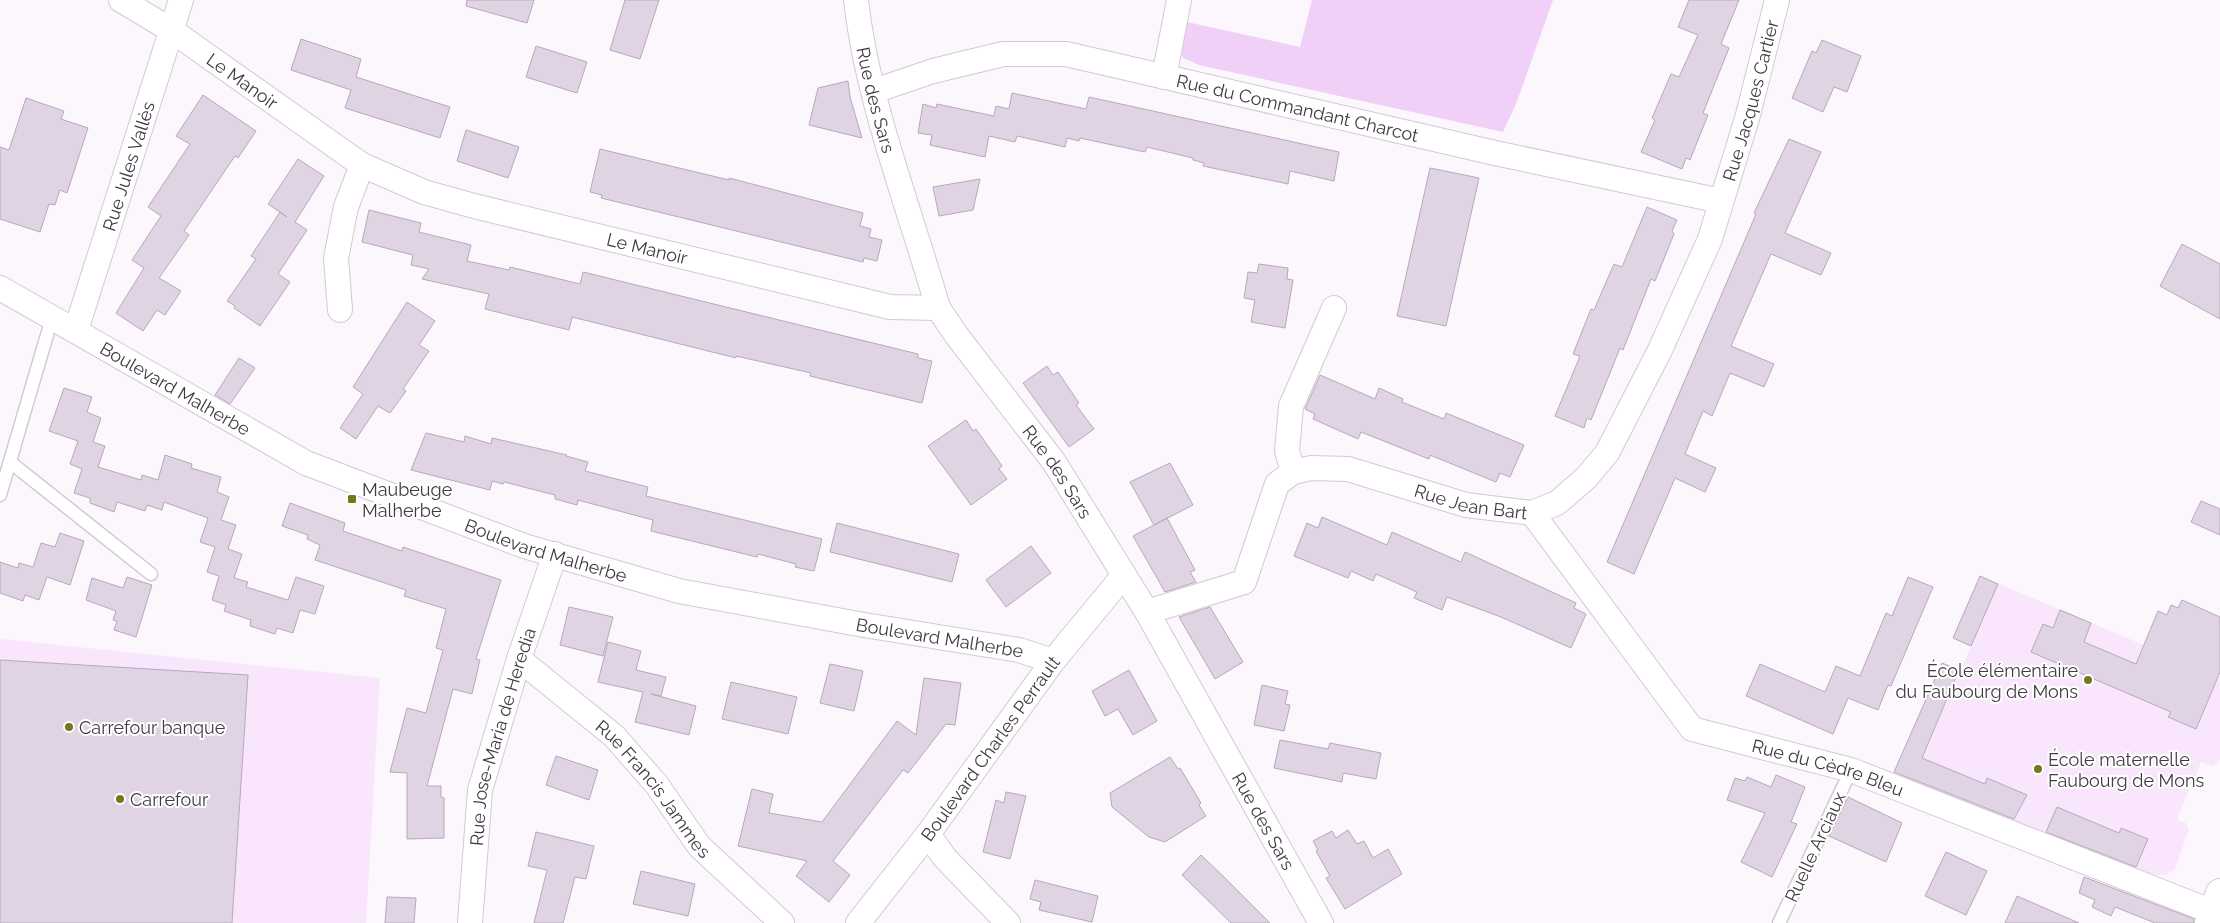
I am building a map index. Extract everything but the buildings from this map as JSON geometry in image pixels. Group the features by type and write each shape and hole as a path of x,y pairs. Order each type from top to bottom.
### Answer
{"street":[{"name":"Le Manoir","path":"121,0 171,30 362,165 424,192 474,206 890,307 938,308"},
{"name":"Rue Jules Vallès","path":"76,330 180,0"},
{"name":"Rue des Sars","path":"856,0 859,26 874,90 938,308 956,336 1054,462 1147,612 1322,923"},
{"path":"1164,77 1179,0"},
{"name":"Rue Jacques Cartier","path":"1721,201 1748,115 1778,0"},
{"name":"Rue du Commandant Charcot","path":"874,90 1003,54 1066,54 1495,153 1721,201"},
{"path":"340,310 336,258 346,207 362,165"},
{"name":"Rue Jean Bart","path":"1293,472 1311,468 1348,469 1466,505 1532,512 1557,503 1586,478 1606,453 1660,350 1697,271 1710,239 1721,201"},
{"name":"Boulevard Malherbe","path":"0,288 306,462 524,546 679,590 864,625 1019,650 1053,661"},
{"path":"1147,612 1244,582 1277,484 1293,472 1287,451 1291,406 1334,308"},
{"name":"Rue du Cèdre Bleu","path":"1532,512 1692,729 1851,770 2214,909"},
{"name":"Rue Jose-Maria de Heredia","path":"470,923 480,790 519,659 555,554"},
{"name":"Boulevard Charles Perrault","path":"858,923 928,834 1053,661 1124,575"},
{"name":"Rue Francis Jammes","path":"519,659 614,736 657,785 699,846 782,923"},
{"path":"928,834 945,858 1008,923"}],"lane":[{"path":"0,496 52,318"},
{"path":"10,462 151,574"},
{"name":"Ruelle Arciaux","path":"1779,923 1851,770"}],"shaded area":[{"path":"1312,0 1553,0 1516,104 1503,132 1199,65 1183,58 1180,50 1187,22 1300,47"},
{"path":"1980,576 2220,677 2220,759 2218,763 2212,766 2201,762 2177,819 2186,823 2189,829 2175,869 2166,875 2133,874 1912,781 1971,646 1953,638"},
{"name":"Carrefour","path":"0,639 380,678 366,923 0,923"}],"place":[{"name":"Maubeuge Malherbe","path":"352,499"},
{"name":"École élémentaire du Faubourg de Mons","path":"2088,680"},
{"name":"Carrefour banque","path":"69,727"},
{"name":"École maternelle Faubourg de Mons","path":"2038,769"},
{"name":"Carrefour","path":"120,799"}]}
